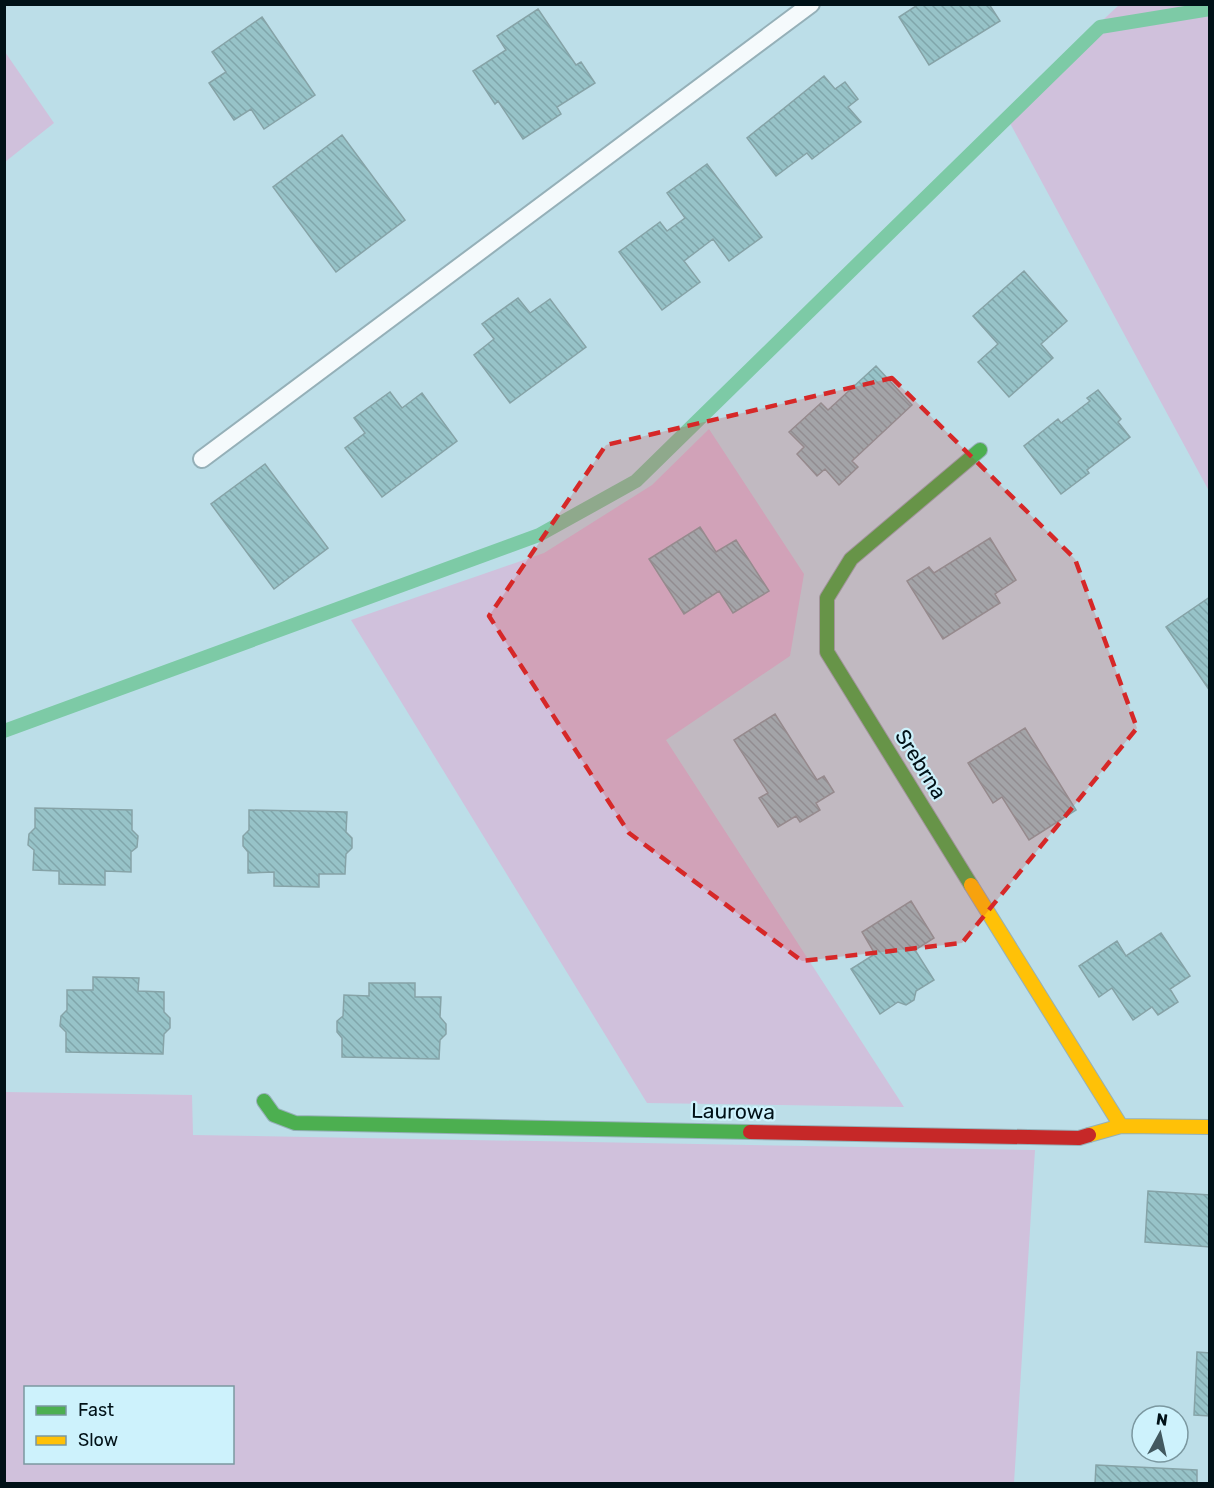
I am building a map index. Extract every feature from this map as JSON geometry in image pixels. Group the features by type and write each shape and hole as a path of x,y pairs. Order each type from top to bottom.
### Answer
{"street":[{"name":"Srebrna","path":"980,450 851,559 827,598 827,652 1121,1126"},
{"name":"Laurowa","path":"264,1101 274,1115 295,1123 1079,1138 1121,1126 1209,1127"}],"lane":[{"path":"202,459 811,4"}],"highlighted area":[{"path":"892,378 1075,559 1137,728 962,943 802,961 629,833 489,616 606,445"}],"shaded area":[{"path":"1119,5 1209,5 1209,491 1004,112"},
{"path":"5,52 54,123 4,162"},
{"path":"709,429 804,574 790,656 666,740 904,1107 647,1103 351,620 544,553 652,485"},
{"path":"5,1092 192,1095 193,1135 1035,1150 1014,1483 5,1484"}],"building":[{"path":"919,4 989,4 1000,21 929,65 899,17"},
{"path":"538,9 576,65 581,62 595,83 557,107 561,114 523,139 498,101 495,104 473,71 506,50 497,36"},
{"path":"262,17 315,95 264,129 251,109 234,120 209,83 226,72 212,52"},
{"path":"824,76 835,89 845,82 858,99 848,107 861,122 812,159 807,153 776,176 747,138"},
{"path":"342,135 405,220 336,272 273,187"},
{"path":"707,164 762,237 729,261 713,239 684,261 700,282 662,310 619,252 660,222 667,231 685,218 667,193"},
{"path":"1024,271 1067,321 1041,344 1053,358 1009,397 978,362 998,344 973,316"},
{"path":"518,298 530,313 550,299 586,347 510,403 474,355 494,339 482,324"},
{"path":"876,366 912,405 852,461 858,467 839,485 825,469 817,476 797,454 804,447 789,432 821,403 828,410"},
{"path":"1098,390 1121,419 1118,422 1130,437 1087,470 1089,473 1061,494 1024,446 1058,419 1061,423 1090,401 1087,398"},
{"path":"390,392 402,408 422,393 457,441 382,497 345,448 365,433 354,418"},
{"path":"265,464 328,548 274,589 211,504"},
{"path":"700,527 716,552 736,540 769,591 733,613 719,591 684,614 649,559"},
{"path":"990,538 1016,580 995,594 1000,603 943,639 907,581 929,567 934,573"},
{"path":"1210,597 1210,691 1166,627"},
{"path":"775,714 817,780 824,776 834,792 816,803 820,810 800,822 796,816 778,827 759,798 768,793 734,740"},
{"path":"1025,728 1076,810 1029,840 1002,797 993,803 968,763"},
{"path":"35,808 132,810 132,830 138,836 137,847 131,852 131,872 105,871 105,885 59,884 59,871 33,870 34,850 28,845 29,834 35,828"},
{"path":"249,810 347,812 346,832 352,838 352,848 346,854 345,874 319,874 319,887 274,886 274,872 248,873 248,852 243,846 243,836 249,830"},
{"path":"911,901 934,938 915,950 934,980 916,991 914,1000 906,1005 898,1002 880,1014 851,969 875,954 862,932"},
{"path":"1161,933 1190,976 1170,989 1178,1002 1158,1015 1152,1007 1133,1020 1112,988 1099,997 1079,966 1117,941 1126,956"},
{"path":"93,977 139,978 138,991 164,992 164,1012 170,1018 170,1028 164,1034 163,1054 66,1052 66,1032 60,1026 61,1016 67,1010 67,990 93,990"},
{"path":"369,983 415,983 415,997 441,997 440,1017 446,1024 446,1034 440,1040 439,1059 342,1057 342,1038 337,1032 337,1021 343,1016 344,995 369,996"},
{"path":"1148,1191 1210,1195 1210,1247 1145,1242"},
{"path":"1197,1352 1210,1353 1210,1416 1194,1415"},
{"path":"1096,1465 1197,1470 1197,1484 1095,1484"}],"waterway":[{"path":"4,731 539,535 636,481 1100,27 1210,9"}],"traffic: fast":[{"path":"971,885 827,652 827,598 851,559 980,450"},
{"path":"264,1101 274,1115 295,1123 750,1132"}],"traffic: slow":[{"path":"971,885 1121,1126"},
{"path":"1089,1135 1121,1126 1210,1127"}],"traffic: jam":[{"path":"750,1132 1079,1138 1089,1135"}]}
